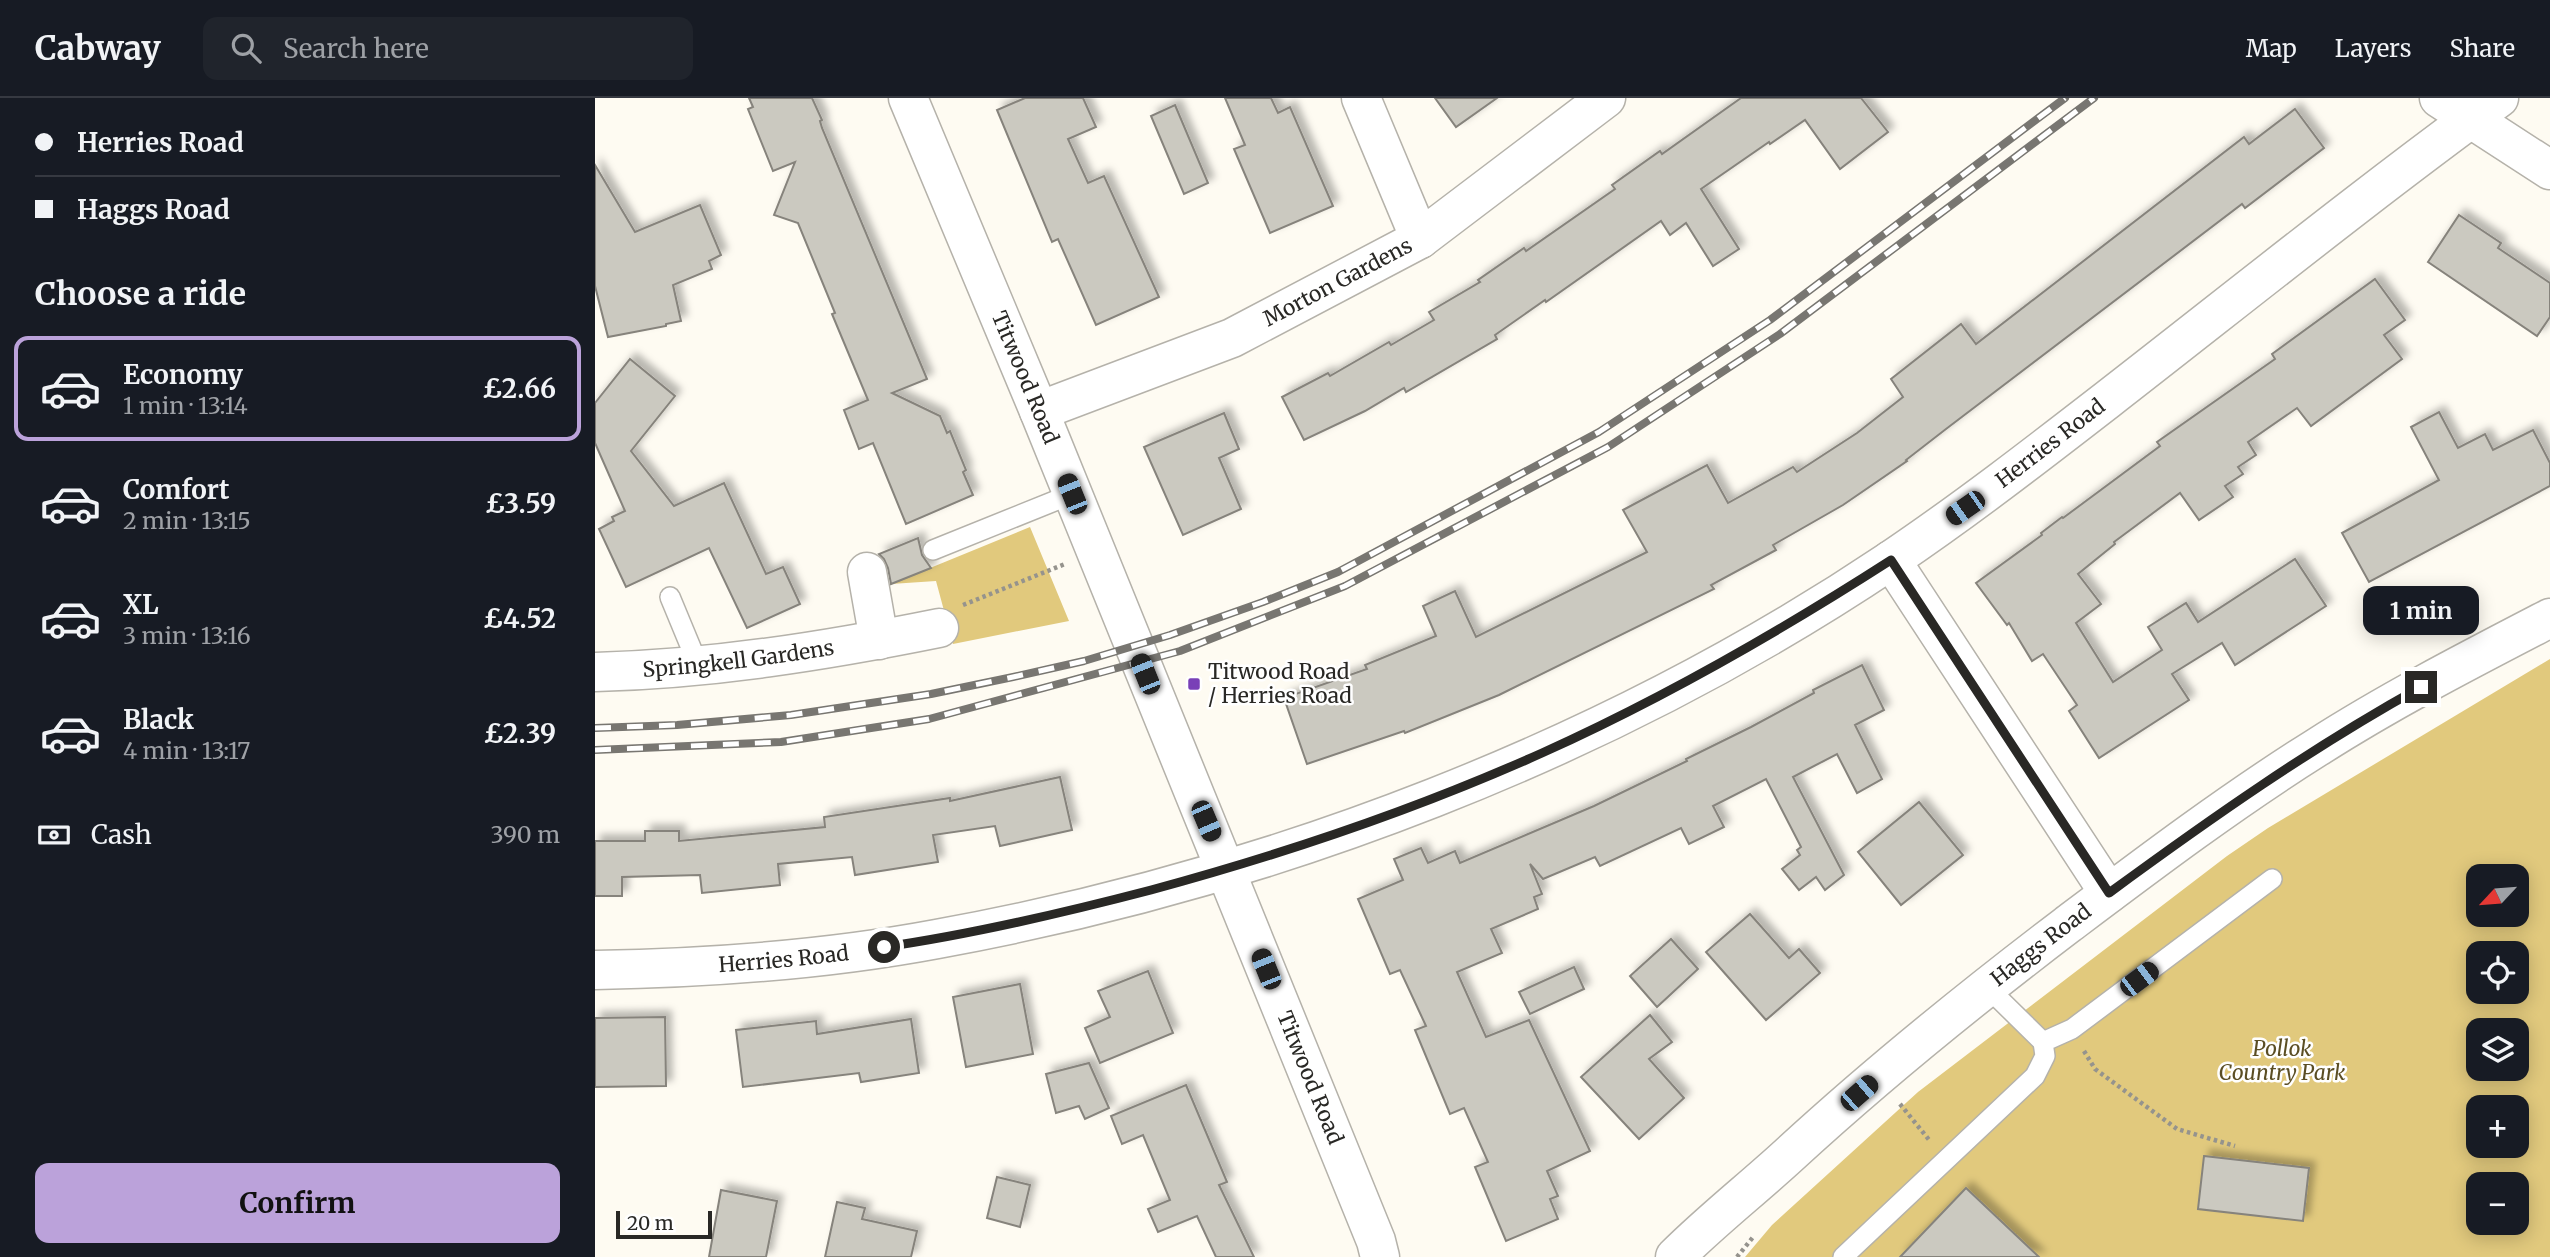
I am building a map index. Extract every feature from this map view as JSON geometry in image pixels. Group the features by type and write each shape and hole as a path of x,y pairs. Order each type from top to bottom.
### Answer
{"street":[{"name":"Titwood Road","path":"908,98 1039,411 1381,1252"},
{"path":"1361,98 1420,240"},
{"name":"Morton Gardens","path":"1039,411 1232,338 1420,240 1607,98"},
{"path":"2439,98 2485,108 2550,170"},
{"name":"Herries Road","path":"595,971 781,961 935,940 1077,909 1226,870 1441,794 1543,753 1734,656 1807,615 1891,560 2001,483 2485,108"},
{"path":"1891,560 2109,893"},
{"path":"867,572 879,640"},
{"name":"Haggs Road","path":"1684,1251 1877,1077 1987,987 2109,893 2239,799 2317,747 2464,663 2550,618"},
{"name":"Springkell Gardens","path":"595,673 699,667 879,640 939,628"}],"lane":[{"path":"933,550 1072,494"},
{"path":"670,597 699,667"},
{"path":"2043,1042 2072,1029 2272,879"},
{"path":"1843,1257 2035,1076 2045,1056 2043,1042 1987,987"}],"path":[{"path":"939,628 942,613 1095,552"},
{"path":"2072,1029 2095,1069 2177,1129 2235,1146"},
{"path":"1877,1077 1945,1161"},
{"path":"1737,1257 1762,1227"}],"green space":[{"path":"1030,527 1069,621 953,644 936,581 891,584"},
{"name":"Pollok Country Park","path":"2550,659 2550,1257 1745,1257 1772,1225 1918,1092 2227,856 2268,828"}],"building":[{"path":"749,98 812,98 822,120 822,128 927,379 892,393 940,416 947,433 950,431 973,495 906,524 873,443 859,449 844,410 868,400 798,223 774,215 795,162 773,171 748,109 753,107"},
{"path":"1025,98 1083,98 1096,127 1068,139 1088,183 1104,176 1159,297 1096,325 1058,239 1052,242 997,110"},
{"path":"1225,98 1271,98 1278,113 1290,107 1333,206 1270,233 1234,149 1245,145"},
{"path":"1435,98 1497,98 1456,127"},
{"path":"1741,98 1861,98 1888,132 1840,169 1805,120 1701,189 1739,249 1713,266 1686,223 1670,235 1661,221 1495,335 1497,339 1406,392 1404,388 1365,411 1304,440 1282,397 1328,373 1330,376 1434,320 1429,312 1480,282 1478,280 1524,248 1526,251 1615,189 1612,185 1660,151 1662,154"},
{"path":"1175,105 1208,183 1184,194 1151,116"},
{"path":"2295,109 2324,148 2245,208 2242,204 1907,461 1843,505 1773,545 1776,550 1711,585 1714,589 1499,695 1405,733 1404,731 1307,764 1284,698 1367,669 1365,665 1436,636 1423,606 1455,591 1476,637 1647,552 1623,510 1707,465 1728,503 1793,467 1797,472 1857,433 1903,397 1891,379 1961,324 1976,344 2244,137 2249,144"},
{"path":"595,165 635,232 700,205 721,255 709,261 712,269 673,285 681,321 608,337 595,286"},
{"path":"2459,215 2501,243 2498,248 2550,283 2550,317 2537,336 2428,262"},
{"path":"2375,279 2405,320 2384,335 2402,359 2311,426 2297,408 2248,442 2256,455 2238,467 2243,474 2225,486 2233,497 2199,520 2180,493 2114,542 2115,544 2078,574 2101,604 2076,623 2113,682 2162,650 2148,627 2186,603 2198,622 2295,559 2326,606 2235,665 2222,643 2172,674 2189,700 2099,758 2069,711 2077,705 2043,654 2032,661 2009,623 2007,625 1976,583 2160,446 2157,442 2275,359 2272,354"},
{"path":"630,359 675,396 631,451 674,506 724,483 766,574 783,567 800,604 747,628 709,548 626,587 599,529 614,521 612,517 625,511 595,443 595,403"},
{"path":"2439,412 2458,448 2485,434 2493,450 2533,430 2550,463 2550,486 2369,582 2342,533 2439,480 2411,427"},
{"path":"1224,413 1239,449 1219,458 1241,509 1183,535 1144,447"},
{"path":"918,538 922,555 931,568 891,584 888,568 879,554"},
{"path":"1862,665 1884,710 1855,725 1882,779 1857,793 1837,754 1793,777 1844,875 1825,890 1816,877 1799,890 1782,869 1800,855 1797,850 1801,847 1766,779 1713,806 1724,827 1689,844 1681,828 1600,866 1595,857 1543,879 1530,864 1542,894 1534,897 1538,909 1491,929 1502,953 1457,972 1486,1037 1529,1020 1590,1151 1547,1171 1558,1196 1550,1199 1558,1219 1506,1241 1475,1167 1488,1162 1464,1108 1450,1114 1415,1030 1426,1026 1400,970 1390,974 1358,899 1403,880 1394,859 1421,848 1428,863 1455,851 1460,863 1594,806 1687,761 1686,759 1751,727"},
{"path":"1060,777 1072,830 1000,846 995,826 933,835 938,862 855,875 852,857 778,864 780,885 702,893 700,875 622,877 622,896 595,896 595,841 645,841 645,831 679,831 679,841 825,827 824,817 950,798 950,801"},
{"path":"1919,802 1963,855 1901,905 1858,852"},
{"path":"1750,914 1789,958 1799,949 1820,973 1766,1020 1706,952"},
{"path":"1671,939 1698,969 1657,1007 1630,976"},
{"path":"1574,967 1584,989 1530,1014 1519,992"},
{"path":"1148,971 1173,1033 1100,1063 1085,1028 1110,1017 1098,991"},
{"path":"1020,984 1033,1054 966,1067 953,997"},
{"path":"1650,1015 1672,1042 1649,1059 1684,1098 1639,1139 1581,1077"},
{"path":"665,1017 666,1086 595,1087 595,1018"},
{"path":"911,1019 919,1073 861,1082 859,1073 743,1087 736,1030 816,1021 817,1034"},
{"path":"1089,1063 1109,1108 1085,1119 1079,1106 1056,1113 1046,1074"},
{"path":"1186,1085 1227,1182 1219,1185 1254,1257 1216,1257 1197,1216 1158,1232 1148,1209 1170,1200 1143,1135 1122,1144 1111,1116"},
{"path":"2204,1156 2309,1168 2303,1221 2198,1209"},
{"path":"997,1177 1030,1185 1020,1227 987,1218"},
{"path":"1966,1188 2039,1257 1900,1257"},
{"path":"721,1190 777,1201 766,1257 709,1257"},
{"path":"837,1202 865,1208 862,1219 917,1231 911,1257 825,1257"}],"railway":[{"path":"595,728 677,725 791,715 931,694 1013,677 1084,661 1170,635 1338,572 1599,432 1770,320 2065,98"},
{"path":"595,750 781,742 929,719 1180,651 1345,586 1608,447 1780,334 2094,98"}],"place":[{"name":"Titwood Road / Herries Road","path":"1194,684"}],"route":[{"path":"884,947 935,940 1077,909 1226,870 1441,794 1543,753 1636,707 1807,615 1891,560 2109,893 2239,799 2317,747 2421,687"}]}
